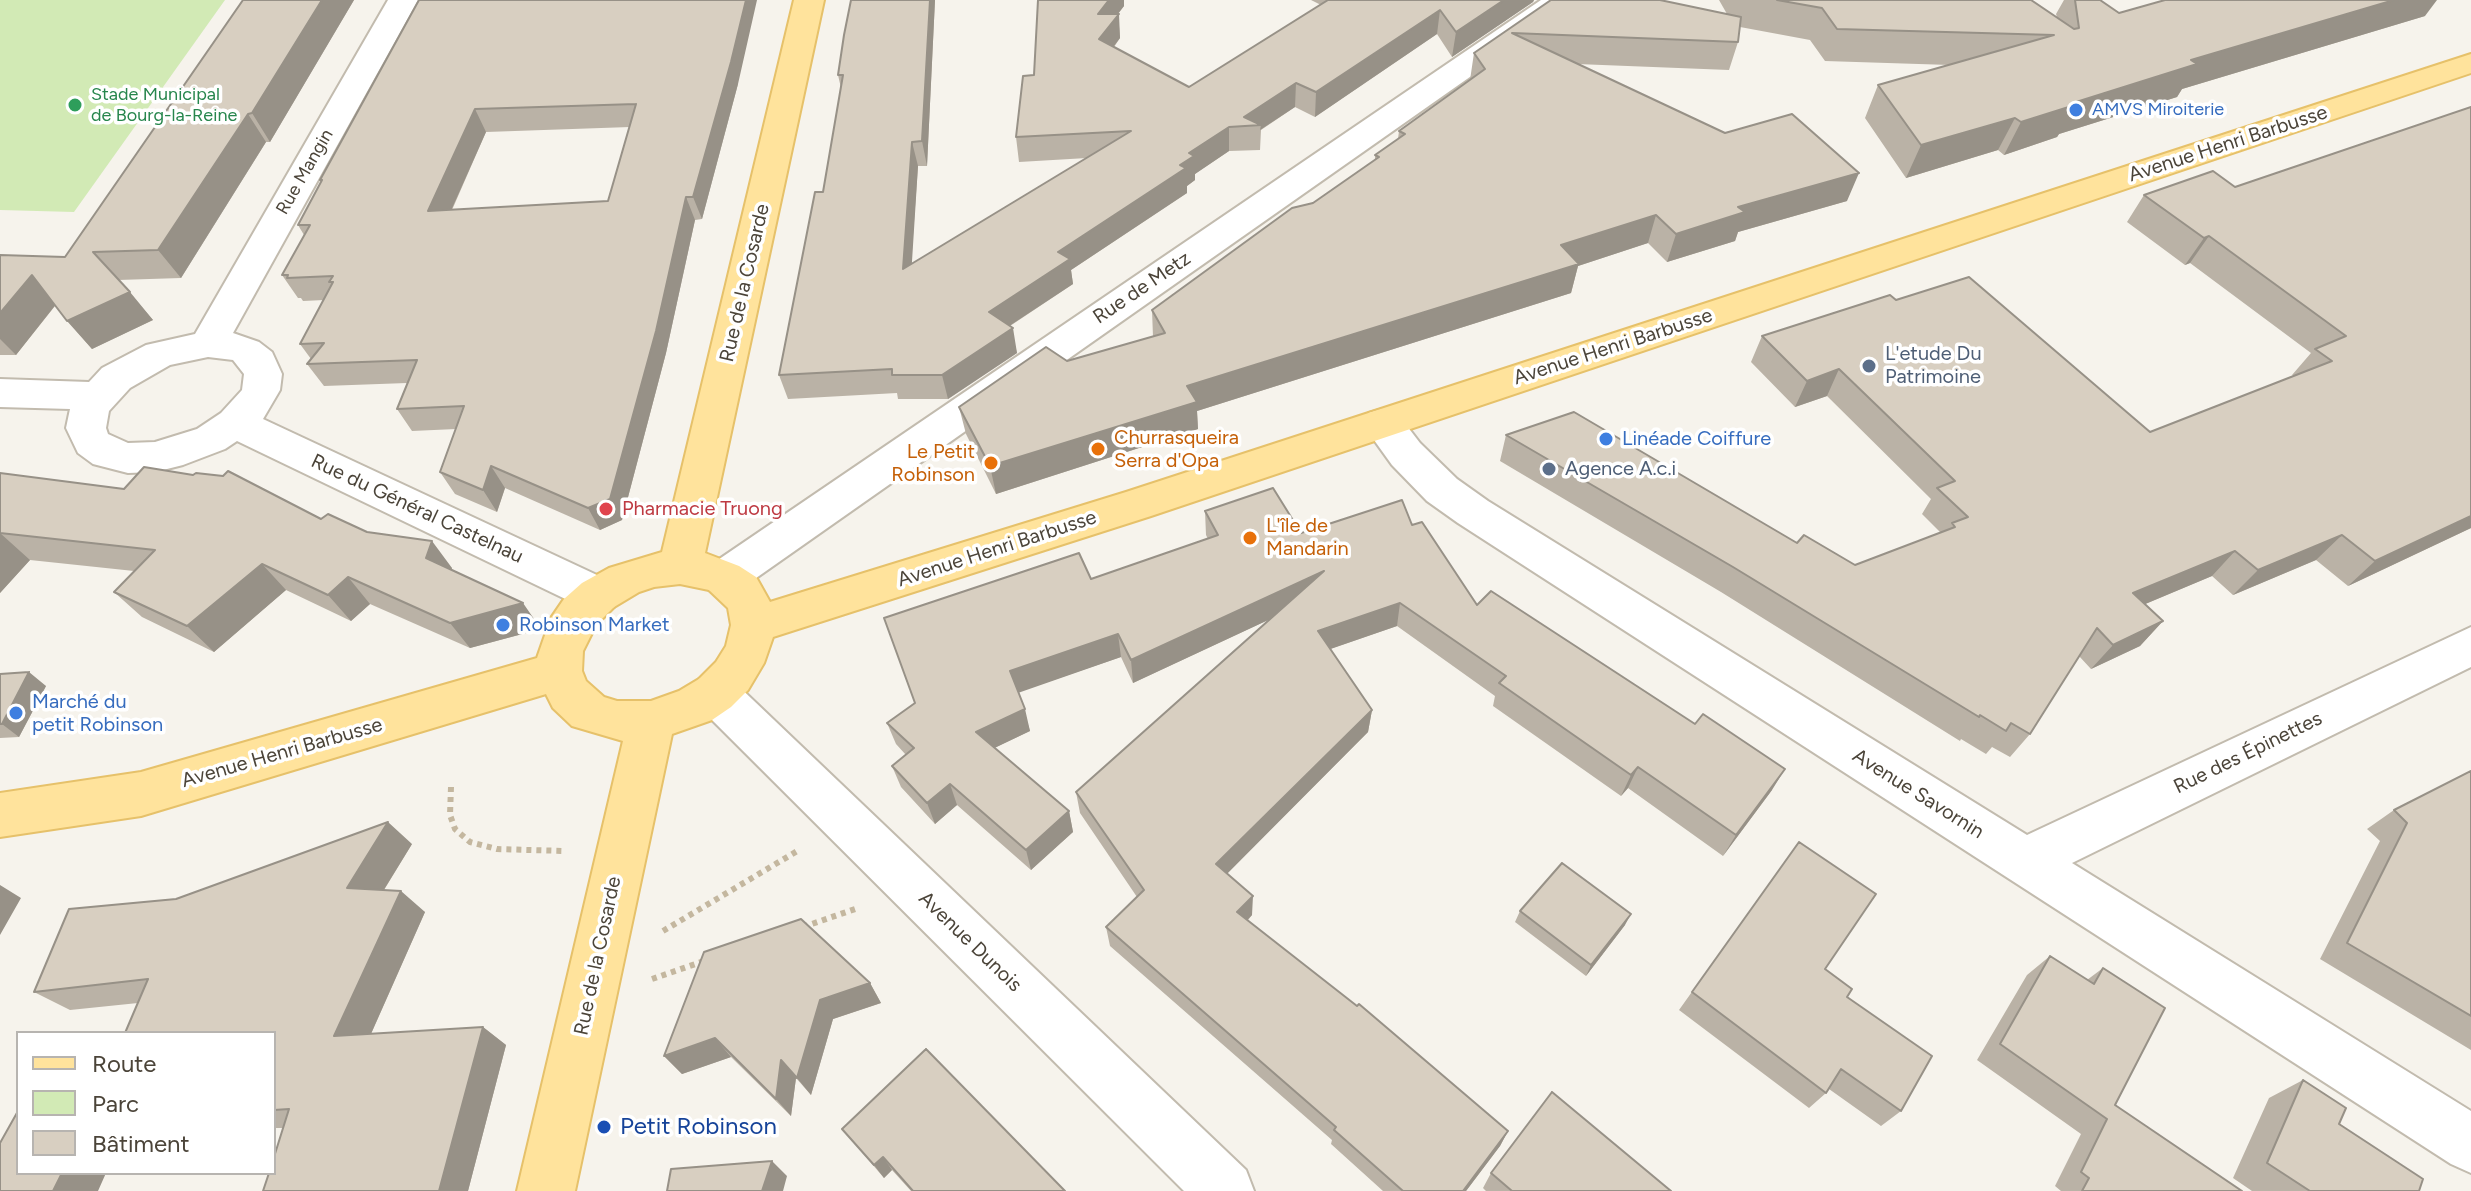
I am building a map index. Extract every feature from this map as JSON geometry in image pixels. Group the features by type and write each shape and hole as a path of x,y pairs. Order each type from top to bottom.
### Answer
{"main road":[{"name":"Rue de la Cosarde","path":"680,567 809,0"},
{"name":"Avenue Henri Barbusse","path":"753,625 968,559 2471,63"},
{"path":"680,567 704,570 724,578 740,589 750,606 753,625 748,650 732,676 715,693 695,706 651,721 617,721 589,712 569,694 559,671 560,651 567,631 580,612 598,595 624,580 651,570 680,567"},
{"name":"Avenue Henri Barbusse","path":"0,815 141,794 559,671"},
{"name":"Rue de la Cosarde","path":"546,1191 651,721"}],"street":[{"name":"Rue Mangin","path":"208,344 403,0"},
{"name":"Rue de Metz","path":"724,578 1561,0"},
{"path":"208,344 230,345 246,351 258,361 263,374 256,398 235,423 211,439 155,457 128,458 107,453 92,443 86,428 89,411 98,396 116,378 159,354 208,344"},
{"path":"0,393 98,396"},
{"name":"Rue du Général Castelnau","path":"235,423 598,595"},
{"name":"Avenue Savornin","path":"1383,423 1433,481 1463,505 2471,1144"},
{"name":"Rue des Épinettes","path":"2025,861 2471,646"},
{"name":"Avenue Dunois","path":"715,693 1225,1191"}],"path":[{"path":"451,787 450,815 455,829 470,842 497,849 564,851"},
{"path":"648,939 810,844"},
{"path":"798,929 870,904"},
{"path":"639,983 711,958"}],"green space":[{"name":"Stade Municipal de Bourg-la-Reine","path":"0,0 225,0 74,212 0,210"}],"building":[{"path":"243,0 322,0 252,113 248,114 158,250 93,252 130,292 67,321 32,275 0,313 0,255 65,257"},
{"path":"419,0 746,0 693,197 686,197 656,331 610,499 588,508 491,466 483,490 440,472 464,406 397,409 417,360 307,364 324,343 300,344 333,282 329,282 333,276 287,278 288,275 282,275 310,225 298,225","holes":["636,104 608,201 428,211 475,109"]},
{"path":"851,0 930,0 922,141 912,142 903,269 1131,131 1016,137 1023,76 1034,75 1038,0 1109,0 1098,14 1119,14 1099,39 1189,87 1328,0 1504,0 1456,32 1440,10 1316,92 1296,83 1244,117 1261,125 1229,127 1189,153 1194,156 1180,165 1186,168 1058,252 1070,259 989,312 1013,328 942,375 892,375 892,369 779,375 815,192 823,192 843,75 838,75"},
{"path":"1551,0 1660,0 1741,17 1738,42 1512,33 1725,133 1792,114 1859,173 1738,207 1745,212 1676,234 1656,215 1561,245 1579,264 1187,386 1197,402 990,466 959,407 1046,347 1067,361 1165,333 1152,310 1292,208 1313,203 1379,157 1375,155 1405,134 1399,131 1485,69 1474,53"},
{"path":"1777,0 2031,0 2074,29 2079,28 2075,0 2100,0 2119,13 2165,0 2394,0 2191,60 2197,64 2021,122 2015,118 1921,145 1878,85 2054,35 1837,29 1822,8"},
{"path":"2471,107 2471,516 2375,561 2342,535 2258,570 2235,551 2133,593 2163,621 2113,645 2097,628 2030,734 2011,723 2006,731 1979,717 1733,567 1506,435 1574,412 1797,543 1804,535 1855,565 1955,527 1952,523 1968,517 1937,488 1955,481 1839,369 1807,381 1762,336 1890,295 1896,300 1969,277 2150,432 2332,361 2315,349 2346,336 2209,236 2204,238 2144,195 2213,171 2235,187"},
{"path":"144,467 193,475 223,476 228,471 321,519 328,514 367,532 432,541 426,558 523,603 450,623 348,577 328,595 262,564 187,626 114,592 155,550 0,533 0,473 124,489"},
{"path":"1273,488 1301,533 1402,500 1412,525 1422,522 1477,605 1491,591 1695,724 1703,714 1785,769 1736,835 1638,767 1631,775 1499,683 1506,676 1400,603 1318,631 1372,710 1216,864 1253,896 1237,912 1357,1006 1359,1004 1508,1131 1463,1191 1403,1191 1334,1130 1336,1127 1106,927 1144,890 1076,792 1324,571 1131,660 1118,634 1010,671 1025,709 976,732 1069,811 1026,850 950,784 927,803 892,766 914,748 887,723 915,703 884,618 1079,553 1091,579 1218,535 1205,511"},
{"path":"29,672 2,724 0,724 0,674"},
{"path":"2471,771 2471,1016 2347,943 2407,823 2394,810"},
{"path":"388,822 347,888 401,891 334,1036 483,1027 439,1191 263,1191 268,1175 276,1175 276,1151 289,1109 276,1110 276,1031 126,1031 148,979 34,992 69,909 176,899"},
{"path":"1799,842 1876,894 1825,969 1852,989 1847,997 1932,1056 1901,1111 1841,1069 1826,1093 1692,992"},
{"path":"1562,863 1631,914 1591,965 1520,911"},
{"path":"801,919 870,983 820,1000 797,1078 781,1060 776,1099 715,1038 664,1056 704,952"},
{"path":"2050,956 2094,984 2103,968 2165,1008 2115,1105 2242,1191 2082,1191 2089,1178 2081,1172 2107,1119 2000,1044"},
{"path":"926,1049 1065,1191 913,1191 883,1157 874,1165 842,1129"},
{"path":"2303,1080 2346,1108 2339,1124 2423,1179 2419,1191 2310,1191 2267,1163"},
{"path":"1552,1092 1671,1191 1512,1191 1491,1173"},
{"path":"16,1115 16,1175 61,1175 53,1191 0,1191 0,1143"},
{"path":"772,1161 762,1191 667,1191 671,1169"}],"place":[{"name":"Stade Municipal de Bourg-la-Reine","path":"75,105"},
{"name":"AMVS Miroiterie","path":"2076,110"},
{"name":"L'etude Du Patrimoine","path":"1869,366"},
{"name":"Linéade Coiffure","path":"1606,439"},
{"name":"Churrasqueira Serra d'Opa","path":"1098,449"},
{"name":"Le Petit Robinson","path":"991,463"},
{"name":"Agence A.c.i","path":"1549,469"},
{"name":"Pharmacie Truong","path":"606,509"},
{"name":"L'île de Mandarin","path":"1250,538"},
{"name":"Robinson Market","path":"503,625"},
{"name":"Marché du petit Robinson","path":"16,713"},
{"name":"Petit Robinson","path":"604,1127"}]}
